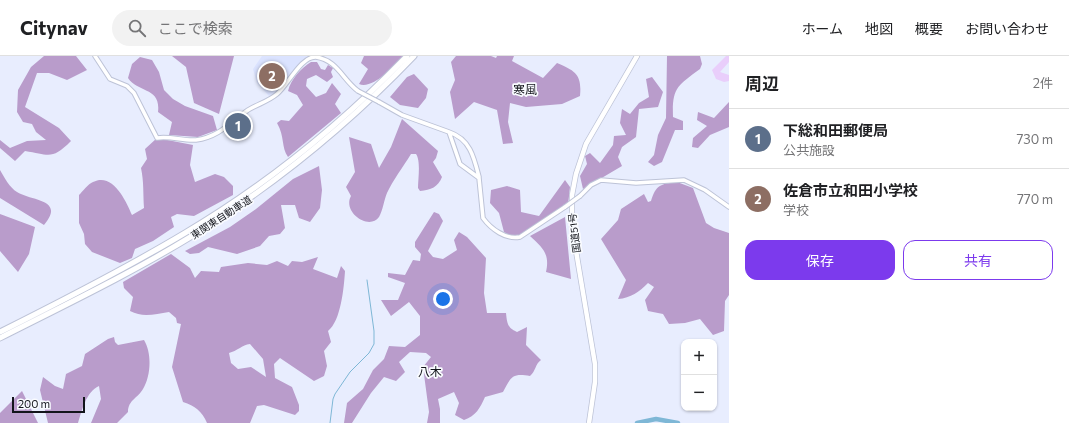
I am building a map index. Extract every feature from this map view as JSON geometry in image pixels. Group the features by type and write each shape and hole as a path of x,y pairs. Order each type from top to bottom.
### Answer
{"highway":[{"name":"東関東自動車道","path":"0,332 138,260 220,211 297,156 364,99 407,56"},
{"name":"東関東自動車道","path":"0,338 122,276 191,237 247,200 336,131 368,103 414,56"},
{"name":"国道51号","path":"588,423 595,382 595,364 572,227 572,195 577,169 586,144 636,56"}],"street":[{"path":"95,56 110,79 127,86 134,93 157,138 175,137 195,140 221,132 248,111 278,93 305,61 310,58 320,58 336,67 358,90 379,102 402,115 449,132 464,140 470,148 479,178 483,218 489,225 510,238 520,237 565,207 580,196 591,185 602,180 636,183 684,180 705,190 729,206"},
{"path":"449,132 460,164 479,178"}],"shaded area":[{"path":"44,56 76,56 87,70 67,80 49,73 37,73 25,107 59,128 71,141 55,154 46,155 25,151 15,161 0,148 0,140 10,148 27,141 46,140 36,132 32,124 23,122 17,112 18,90 31,67"},
{"path":"172,56 234,56 219,114 194,103 186,67"},
{"path":"262,56 311,56 305,58 278,91 269,96 257,83 253,69"},
{"path":"364,56 403,56 383,76 370,84 364,85 359,84 368,69 361,63"},
{"path":"456,56 491,56 496,58 497,56 514,56 512,61 543,78 557,63 573,71 579,78 580,96 562,104 526,107 510,103 508,122 513,143 503,144 497,110 474,102 455,119 450,92 455,80 451,62"},
{"path":"667,56 700,56 702,64 700,69 681,84 675,94 673,117 683,121 683,130 675,130 662,162 654,166 648,162 654,155 658,135 666,118"},
{"path":"726,56 729,56 729,62 720,72 729,75 729,81 724,82 716,79 712,70"},
{"path":"140,57 152,60 159,72 164,90 173,99 185,106 213,116 217,130 198,137 169,135 172,122 158,112 156,98 148,91 132,83 128,78 132,64"},
{"path":"311,62 317,62 321,69 325,70 328,65 333,68 331,72 333,77 327,82 316,75 307,79 306,86 316,97 326,93 332,83 341,94 335,104 341,113 288,157 284,149 281,133 277,123 281,120 289,121 303,105 297,95 288,91 291,82 297,74"},
{"path":"414,74 428,89 426,98 418,108 400,105 390,97 407,77"},
{"path":"652,77 663,92 658,107 639,109 636,137 622,147 618,157 622,166 583,189 580,176 587,164 585,156 590,153 600,163 613,145 614,136 626,135 620,123 622,109 630,114 639,103 649,97 646,79"},
{"path":"729,102 729,127 710,135 698,148 692,147 693,138 707,126 697,120 698,112 714,118"},
{"path":"402,119 438,151 433,162 442,177 434,187 428,190 420,191 418,188 418,157 416,154 411,154 389,188 379,217 375,221 363,221 353,213 350,208 349,202 351,196 346,187 355,172 349,137 371,144 379,168 391,147"},
{"path":"157,138 193,145 190,165 195,182 215,174 224,177 233,186 233,195 194,216 177,214 171,217 174,227 153,241 135,249 132,258 120,263 92,252 85,244 84,234 79,223 79,195 93,182 100,180 107,181 113,184 118,190 132,215 144,208 141,168 147,159 145,149"},
{"path":"319,166 322,190 320,208 310,222 299,218 295,205 281,205 285,228 280,234 269,236 260,246 237,254 208,247 199,253 190,254 185,251 230,227 256,209 293,179"},
{"path":"0,170 14,190 23,195 44,202 49,206 51,210 50,216 44,225 0,198"},
{"path":"565,180 570,187 568,205 516,239 504,232 499,213 490,203 491,190 507,186 520,190 521,212 539,216"},
{"path":"677,182 693,188 706,223 714,228 729,233 729,295 725,301 724,331 713,335 700,319 685,323 669,324 663,314 648,311 645,300 654,287 648,283 634,294 618,299 626,280 601,239 618,220 621,209 644,194 648,202 651,201 657,188 666,184"},
{"path":"434,212 439,214 443,221 428,251 433,257 443,259 457,250 454,240 459,232 467,237 486,258 484,293 487,313 506,313 509,327 517,332 527,327 526,345 541,360 530,376 519,375 513,377 503,392 485,397 477,411 472,416 464,420 455,415 459,403 454,392 438,399 440,423 427,423 429,412 423,367 431,357 426,353 410,352 399,362 405,372 396,381 384,377 371,393 352,423 344,423 347,403 363,389 373,370 384,359 389,346 405,347 420,335 420,316 409,302 391,316 381,300 398,300 405,283 388,277 388,273 405,275 413,260 420,261 421,254 415,247 415,242"},
{"path":"0,214 35,227 29,254 18,272 0,251"},
{"path":"565,217 571,279 546,272 546,256 539,244 530,236"},
{"path":"171,254 190,268 195,278 201,271 219,272 221,267 248,263 267,265 277,261 288,266 292,261 302,262 318,257 313,269 337,278 341,266 345,271 343,294 339,312 336,320 328,331 331,342 324,351 327,366 324,376 314,381 280,358 274,364 275,378 292,387 299,405 299,411 295,415 264,405 257,406 250,423 207,423 203,415 198,410 183,402 172,367 181,324 177,323 176,318 169,312 144,315 130,311 133,297 124,288 123,282","holes":["250,344 263,359 266,377 251,367 238,369 231,363 229,353"]},
{"path":"114,337 115,342 118,345 144,340 147,345 150,364 148,378 141,392 128,408 128,412 117,423 91,423 101,399 99,386 91,392 88,397 78,423 48,423 40,390 43,377 55,386 63,389 66,374 82,366 85,354 108,339"},
{"path":"22,391 38,423 0,423 0,413"}],"waterway":[{"path":"330,423 335,394 350,372 369,353 374,344 374,331 367,280"},
{"path":"637,423 656,419 678,423"}],"place":[{"name":"佐倉市立和田小学校","path":"272,76"},
{"name":"下総和田郵便局","path":"238,126"}],"district":[{"name":"寒風","path":"525,90"},
{"name":"八木","path":"430,372"}]}
